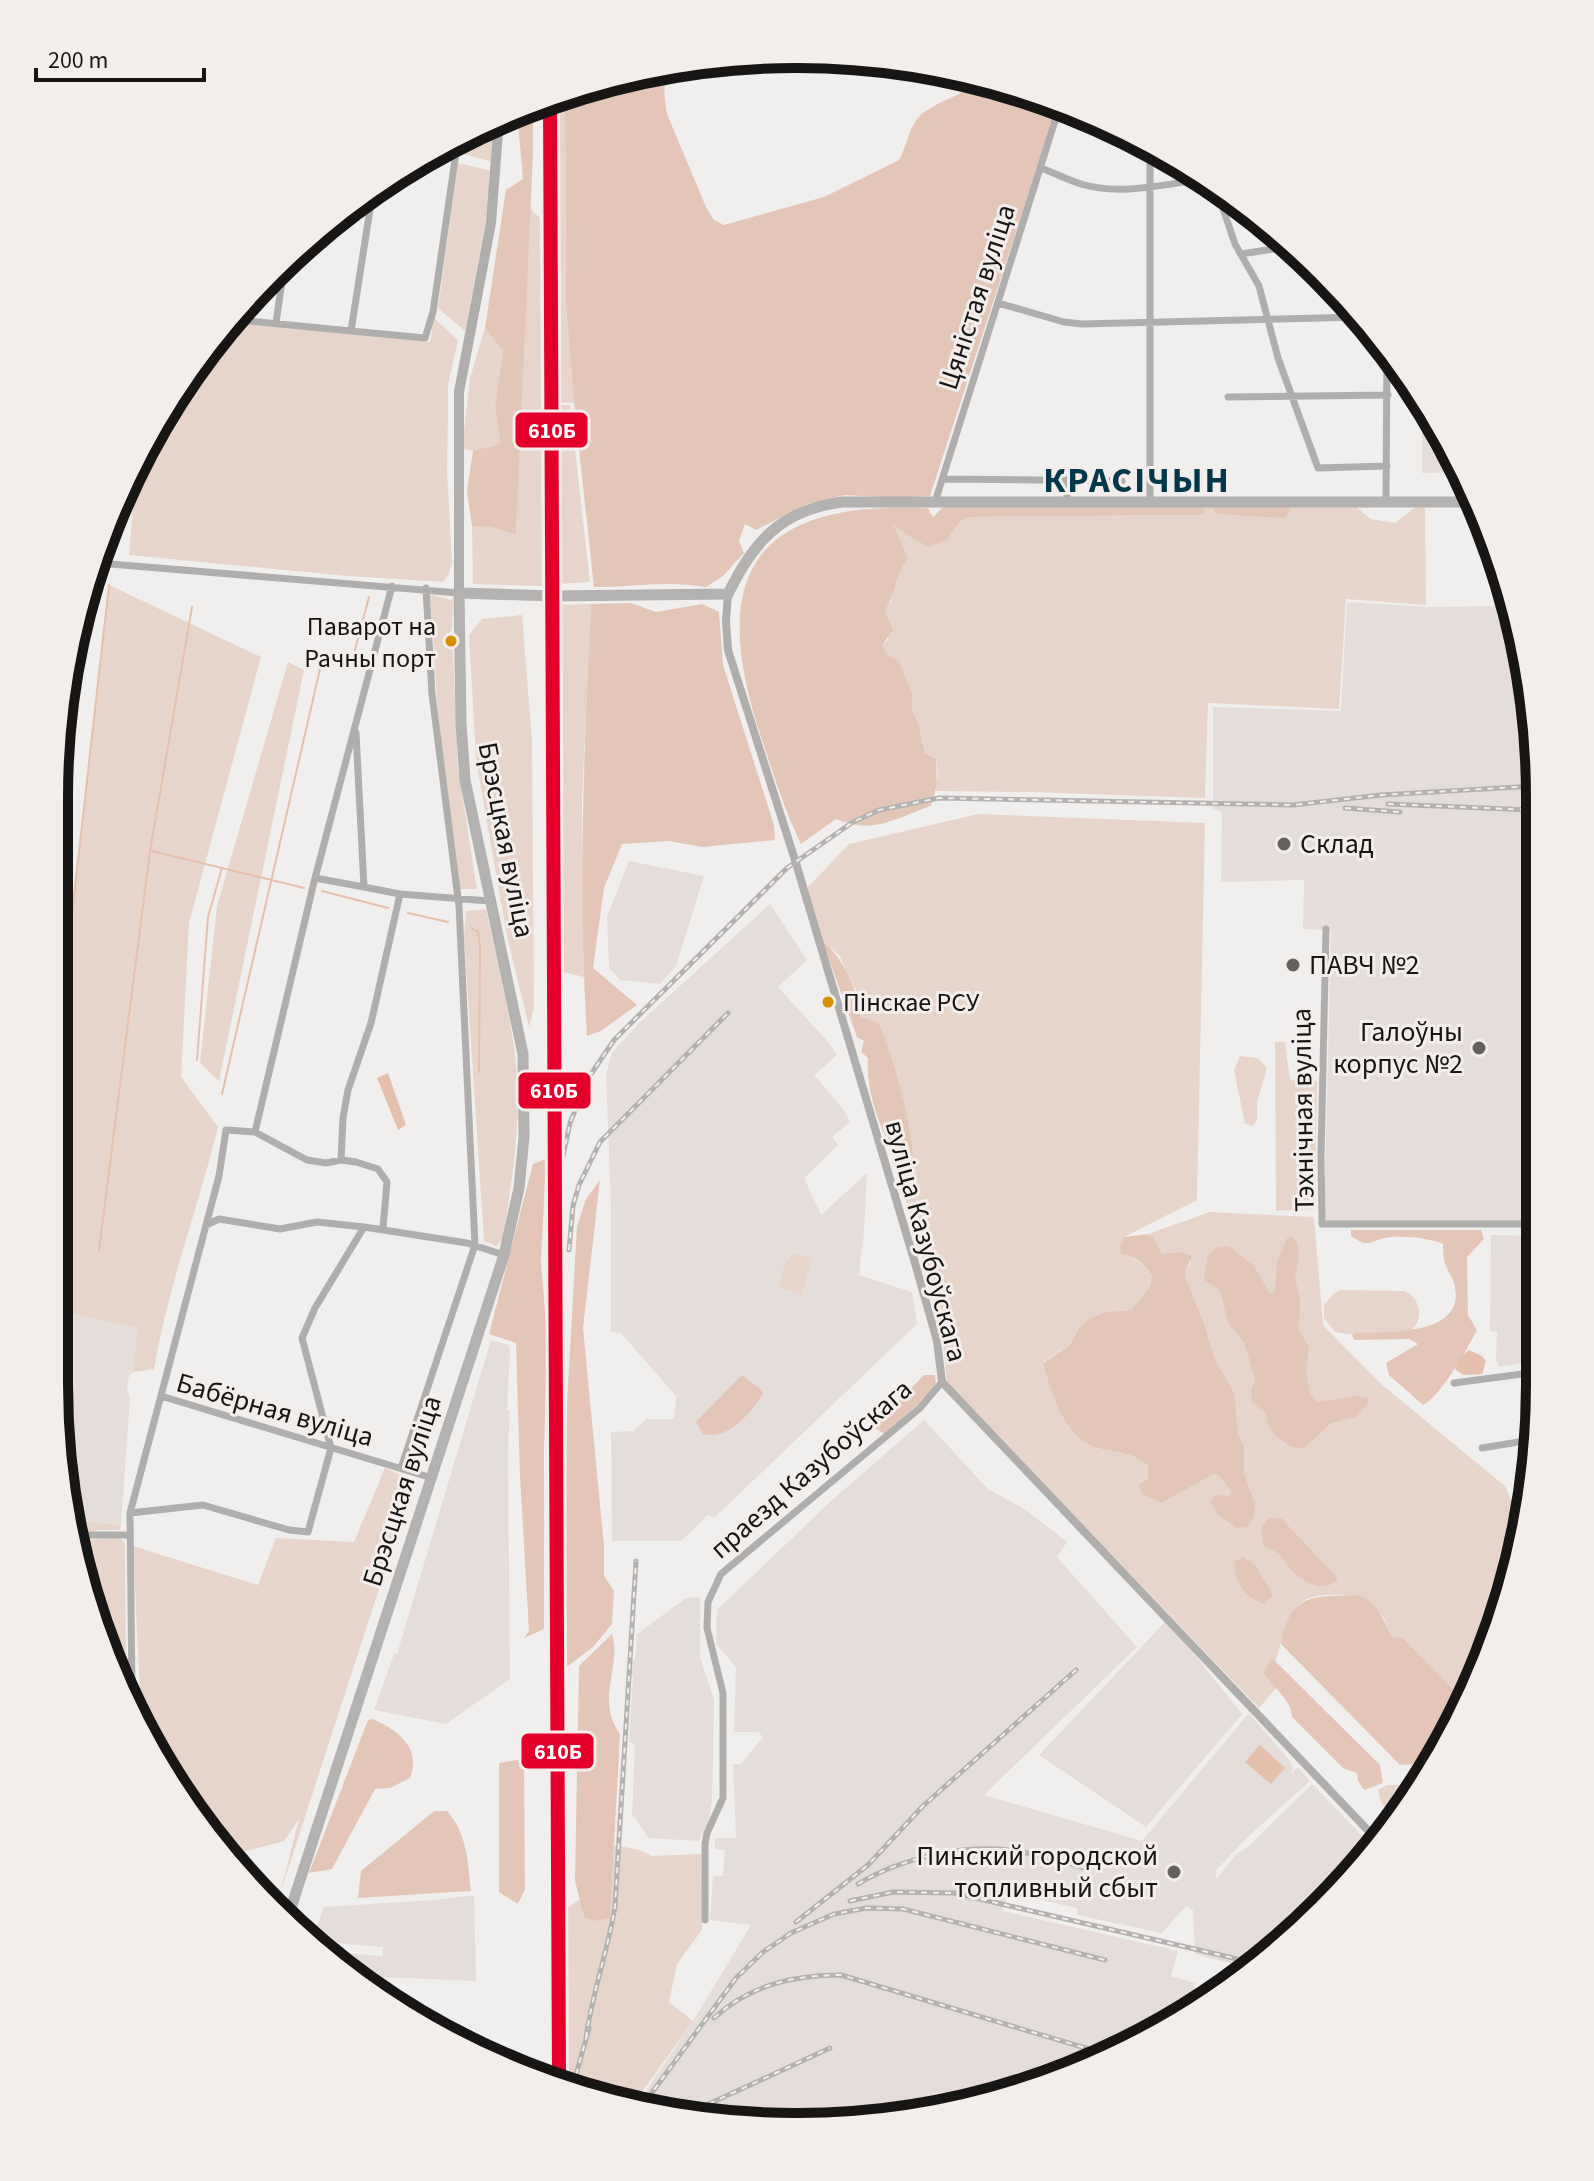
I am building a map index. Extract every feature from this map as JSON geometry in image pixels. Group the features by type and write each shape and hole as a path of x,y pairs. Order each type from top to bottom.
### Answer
{"main road":[{"name":"Брэсцкая вуліца","path":"291,1908 504,1255 519,1188 524,1137 523,1054 489,901 463,763 459,593 459,392 491,223 498,132"},
{"path":"459,593 553,596 728,594 755,547 776,527 796,515 842,502 1464,502"}],"street":[{"name":"Цяністая вуліца","path":"935,502 1057,116"},
{"path":"245,321 425,338 433,312 456,153"},
{"path":"1150,160 1150,500"},
{"path":"1041,168 1104,189 1150,188 1187,182"},
{"path":"1220,204 1241,254 1259,286 1291,397 1318,468 1387,466"},
{"path":"351,331 370,206"},
{"path":"1241,254 1277,249"},
{"path":"276,323 282,282"},
{"path":"998,303 1073,323 1346,318"},
{"path":"1386,502 1387,370"},
{"path":"1228,397 1388,395"},
{"path":"943,479 1122,481"},
{"path":"1067,479 1067,502"},
{"path":"107,564 459,593"},
{"path":"255,1132 315,878 392,586"},
{"path":"401,1468 475,1245 458,898 432,694 426,588"},
{"name":"вуліца Казубоўскага","path":"728,594 728,650 795,860 915,1263 937,1341 942,1382 1371,1833"},
{"path":"355,723 364,887"},
{"path":"315,878 400,894 489,901"},
{"path":"341,1160 348,1090 371,1023 400,894"},
{"name":"Тэхнічная вуліца","path":"1326,929 1322,1224 1526,1224"},
{"path":"161,1396 219,1176 226,1130 255,1132 307,1160 326,1163 341,1160 378,1169 387,1182 383,1228"},
{"path":"206,1225 222,1219 280,1229 317,1222 383,1228 475,1245 504,1255"},
{"path":"130,1513 203,1505 289,1530 308,1532 331,1448 302,1338 315,1308 364,1227"},
{"path":"1454,1383 1526,1374"},
{"name":"праезд Казубоўскага","path":"705,1920 705,1844 723,1798 723,1693 707,1628 712,1590 721,1574 920,1408 942,1382"},
{"name":"Бабёрная вуліца","path":"132,1682 130,1513 161,1396 432,1478"},
{"path":"1482,1448 1523,1441"},
{"path":"84,1536 130,1535"}],"shaded area":[{"path":"665,80 667,114 706,207 714,220 724,225 824,197 899,160 918,118 930,108 968,89 1054,115 930,496 845,495 807,504 756,530 745,524 739,541 744,553 723,576 706,587 664,584 594,587 566,305 565,106"},
{"path":"565,106 566,305 574,403 552,402 552,111"},
{"path":"533,118 516,534 491,527 472,526 467,491 473,451 500,444 495,406 503,351 485,328 506,190 523,179 518,123"},
{"path":"492,135 493,162 459,153 475,143"},
{"path":"458,163 492,171 486,221 465,331 438,308"},
{"path":"530,208 540,218 542,586 473,584 472,526 516,533"},
{"path":"434,318 458,340 448,385 447,470 452,562 443,582 129,555 134,495 143,475 191,392 243,324 430,342"},
{"path":"485,328 503,351 495,406 500,445 473,451 462,449 470,378"},
{"path":"557,405 570,405 590,582 557,584"},
{"path":"1422,423 1450,472 1422,473"},
{"path":"1204,505 1356,507 1371,519 1395,523 1418,505 1425,505 1426,605 1346,599 1339,709 1208,703 1205,798 936,791 936,759 925,753 912,710 912,694 881,645 888,640 885,611 891,601 897,574 907,558 892,522 913,539 948,539 959,522 970,517 1199,515 1205,514"},
{"path":"1204,505 1205,514 1199,515 970,517 959,522 948,539 930,547 893,524 908,558 885,611 893,630 882,645 887,655 899,661 912,694 912,710 925,753 936,759 937,785 931,806 873,825 850,824 836,819 801,844 762,740 746,683 740,634 743,593 758,560 783,535 819,518 868,509 928,508 933,517 944,506"},
{"path":"1215,505 1287,506 1290,512 1285,518 1217,514 1213,509"},
{"path":"109,585 261,657 189,923 181,1077 218,1127 167,1308 154,1369 133,1372 137,1328 68,1313 68,950"},
{"path":"430,595 453,600 452,629 447,637 453,651 458,768 477,889 459,889 440,743"},
{"path":"1347,602 1429,607 1500,606 1520,702 1526,797 1526,1221 1324,1222 1331,930 1303,929 1304,880 1221,882 1222,812 1213,809 1213,707 1341,711"},
{"path":"631,603 656,612 702,604 719,612 723,665 774,825 775,840 703,847 668,841 622,844 604,888 593,968 637,1005 601,1031 587,1036 582,874 591,604"},
{"path":"591,604 582,800 584,977 563,972 557,605"},
{"path":"522,615 532,740 534,1008 529,1027 507,936 476,760 469,635 482,619"},
{"path":"288,662 304,670 219,1081 200,1063 217,906"},
{"path":"978,814 1205,823 1197,1200 1124,1237 1130,1255 1150,1270 1152,1276 1149,1288 1131,1310 1106,1312 1079,1328 1069,1346 1043,1362 1061,1414 1077,1436 1088,1444 1143,1462 1148,1466 1148,1479 1144,1483 1162,1503 1213,1473 1219,1476 1231,1491 1216,1513 1236,1528 1255,1503 1244,1473 1244,1446 1238,1434 1235,1395 1215,1360 1186,1279 1185,1273 1191,1262 1180,1252 1162,1255 1148,1234 1210,1212 1314,1217 1323,1325 1381,1384 1505,1486 1515,1509 1501,1573 1487,1618 1457,1693 1403,1638 1391,1636 1383,1616 1359,1595 1330,1595 1304,1601 1291,1615 1276,1661 1270,1657 1267,1679 1277,1687 1259,1708 947,1383 941,1322 892,1152 902,1163 861,1017 858,995 839,955 822,940 807,888 849,844"},
{"path":"629,861 704,876 676,966 660,984 620,980 609,968 607,917"},
{"path":"770,904 807,960 778,987 837,1055 814,1075 844,1110 850,1122 832,1137 838,1145 804,1178 821,1215 867,1173 859,1275 912,1292 917,1324 714,1518 708,1515 681,1541 612,1541 611,1432 634,1431 646,1419 674,1419 676,1396 621,1333 611,1332 611,1206 606,1074 612,1053 638,1024"},
{"path":"486,909 509,1018 518,1101 513,1170 503,1239 496,1246 484,1241 464,937 466,911"},
{"path":"822,940 848,975 861,1017 879,1023 885,1039 911,1137 913,1154 902,1163 876,1114 869,1084 868,1058 861,1052 864,1041 857,1037"},
{"path":"1275,1042 1285,1042 1290,1080 1317,1081 1315,1209 1276,1211"},
{"path":"1240,1056 1258,1058 1267,1068 1257,1102 1257,1120 1253,1126 1245,1124 1234,1070"},
{"path":"388,1073 406,1125 398,1130 377,1078"},
{"path":"546,1159 541,1262 547,1337 544,1629 524,1638 529,1631 516,1343 489,1334 533,1164"},
{"path":"600,1180 583,1328 604,1546 604,1576 614,1591 612,1624 593,1647 565,1668 567,1403 577,1226 586,1199"},
{"path":"1351,1230 1481,1230 1484,1239 1467,1257 1468,1315 1477,1330 1445,1382 1423,1405 1389,1375 1386,1363 1418,1344 1409,1339 1354,1340 1352,1335 1420,1328 1448,1315 1455,1303 1455,1287 1444,1261 1443,1244 1399,1237 1365,1243 1351,1236"},
{"path":"1148,1234 1162,1254 1180,1252 1192,1256 1185,1273 1186,1279 1215,1360 1235,1395 1238,1434 1244,1446 1244,1473 1255,1503 1254,1516 1248,1527 1236,1528 1216,1513 1211,1501 1215,1495 1228,1496 1231,1491 1219,1476 1213,1474 1162,1503 1142,1494 1138,1485 1148,1479 1148,1466 1132,1456 1088,1444 1077,1436 1061,1414 1051,1388 1043,1363 1069,1346 1079,1328 1089,1319 1106,1312 1131,1310 1149,1288 1150,1272 1135,1258 1122,1254 1120,1248 1124,1237"},
{"path":"1491,1235 1526,1236 1526,1363 1499,1367 1496,1361 1497,1332 1490,1331"},
{"path":"1293,1237 1299,1254 1295,1279 1300,1298 1299,1330 1309,1347 1306,1373 1310,1393 1318,1402 1355,1396 1367,1397 1369,1403 1355,1417 1331,1423 1304,1448 1291,1447 1276,1436 1268,1426 1266,1414 1252,1402 1251,1390 1255,1379 1244,1342 1228,1323 1220,1290 1204,1280 1208,1255 1217,1247 1229,1246 1254,1266 1270,1294 1275,1292 1277,1262 1287,1238"},
{"path":"795,1253 812,1258 802,1295 779,1287 786,1263"},
{"path":"1340,1290 1404,1291 1417,1303 1418,1322 1410,1331 1396,1335 1335,1332 1324,1318 1324,1305"},
{"path":"68,1313 137,1328 133,1372 129,1376 127,1390 130,1396 121,1525 81,1521 70,1432"},
{"path":"491,1340 509,1345 510,1351 507,1410 510,1411 510,1679 446,1724 374,1710 394,1654 397,1654"},
{"path":"1469,1350 1486,1361 1482,1374 1463,1375 1455,1369 1461,1356"},
{"path":"742,1375 763,1394 738,1424 721,1433 703,1434 696,1422"},
{"path":"924,1375 935,1375 936,1383 928,1396 884,1434 873,1427"},
{"path":"924,1420 988,1489 1026,1510 1067,1542 1057,1557 1137,1647 984,1795 1142,1841 1249,1713 1290,1761 1293,1768 1291,1773 1298,1767 1310,1781 1215,1871 1217,1879 1235,1855 1248,1847 1312,1784 1366,1839 1312,1899 1237,1965 1195,1954 1193,1910 1186,1906 1162,1933 1077,1915 1077,1908 1009,1893 1003,1911 1178,1951 1171,1976 1195,1983 1193,1990 1200,1992 1119,2038 1031,2074 939,2099 845,2111 749,2111 702,2107 642,2096 693,2021 751,1925 710,1920 713,1876 723,1876 725,1850 715,1849 715,1838 736,1838 733,1764 741,1764 763,1737 758,1732 734,1732 736,1667 716,1644 717,1610 832,1500"},
{"path":"385,1468 414,1481 280,1894 299,1819 284,1841 239,1853 191,1789 140,1700 133,1546 258,1585 276,1538 354,1542"},
{"path":"1269,1518 1281,1518 1338,1579 1327,1586 1308,1583 1290,1569 1282,1557 1263,1546 1261,1527"},
{"path":"81,1521 121,1525 119,1530 84,1534"},
{"path":"119,1538 125,1543 126,1669 93,1573 85,1541"},
{"path":"1243,1557 1255,1565 1273,1595 1264,1604 1246,1593 1239,1583 1234,1562"},
{"path":"1359,1595 1370,1603 1379,1612 1391,1636 1403,1638 1457,1693 1418,1765 1400,1765 1281,1644 1285,1627 1298,1606 1307,1600"},
{"path":"700,1597 700,1657 714,1700 712,1802 708,1822 699,1841 648,1838 632,1816 635,1745 629,1742 631,1661 635,1660 637,1634 686,1598"},
{"path":"1167,1620 1242,1714 1146,1827 1039,1755"},
{"path":"612,1634 614,1659 610,1709 620,1734 610,1918 596,1921 584,1917 575,1881 579,1666"},
{"path":"1271,1657 1380,1765 1383,1783 1364,1790 1357,1773 1343,1768 1292,1717 1285,1699 1264,1674"},
{"path":"373,1719 391,1728 405,1741 413,1757 410,1778 390,1788 375,1789 332,1869 309,1873 368,1720"},
{"path":"1260,1745 1285,1768 1271,1784 1245,1762"},
{"path":"524,1759 525,1889 518,1904 499,1892 499,1763"},
{"path":"1387,1785 1404,1787 1388,1809 1383,1805 1378,1790"},
{"path":"434,1811 447,1811 459,1829 471,1891 358,1898 361,1871"},
{"path":"614,1845 652,1856 701,1854 702,1930 677,1964 669,2002 693,2021 640,2095 567,2075 567,1908 580,1899 584,1917 610,1917"},
{"path":"474,1895 476,1981 373,1977 342,1953 383,1956 383,1947 329,1942 315,1931 324,1907"}],"waterway":[{"path":"68,950 109,585"},
{"path":"222,1094 320,669 354,654 369,597"},
{"path":"99,1250 150,851 192,607"},
{"path":"152,851 304,888"},
{"path":"197,1060 208,917 222,868"},
{"path":"322,891 388,908"},
{"path":"408,913 448,922"},
{"path":"471,928 478,932 480,947 479,1072"}],"railway":[{"path":"560,1360 559,1190 570,1123 587,1080 614,1040 787,868 853,822 879,810 939,798 1293,805 1381,795 1526,786"},
{"path":"1388,804 1526,810"},
{"path":"1345,808 1400,812"},
{"path":"569,1250 573,1206 579,1185 600,1142 728,1013"},
{"path":"560,1350 563,2074"},
{"path":"586,2038 615,1906 636,1561"},
{"path":"796,1922 868,1865 923,1806 1076,1670"},
{"path":"858,1884 916,1859 980,1849 1022,1852 1089,1869"},
{"path":"850,1901 893,1892 954,1893 1243,1960"},
{"path":"648,2097 736,1978 763,1952 791,1933 834,1914 867,1908 903,1909 1105,1960"},
{"path":"714,2018 742,1997 773,1984 806,1977 841,1975 1093,2050"},
{"path":"575,2078 589,2028"},
{"path":"702,2107 830,2048"},
{"path":"766,2112 801,2113"}],"transit line":[{"name":"610Б","path":"550,112 559,2073"}],"place":[{"name":"Паварот на Рачны порт","path":"451,641"},
{"name":"Склад","path":"1284,844"},
{"name":"ПАВЧ №2","path":"1293,965"},
{"name":"Пінскае РСУ","path":"828,1002"},
{"name":"Галоўны корпус №2","path":"1479,1048"},
{"name":"Пинский городской топливный сбыт","path":"1174,1872"}],"district":[{"name":"КРАСІЧЫН","path":"1137,480"}]}
